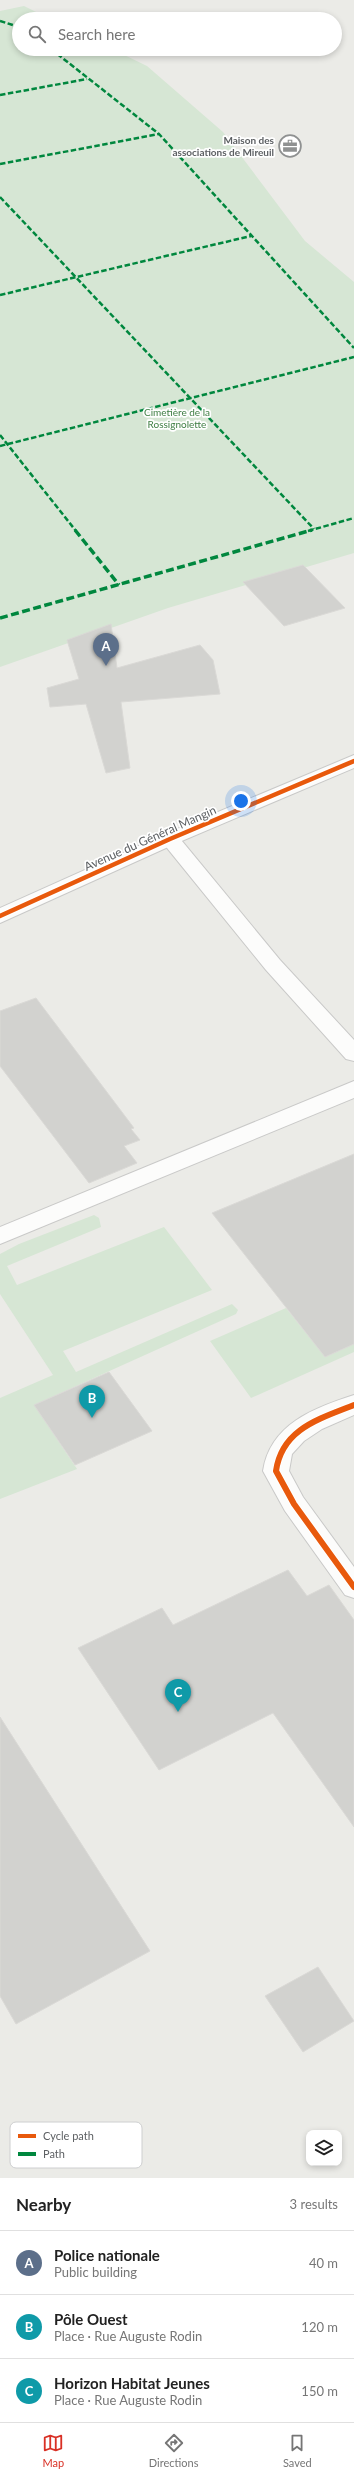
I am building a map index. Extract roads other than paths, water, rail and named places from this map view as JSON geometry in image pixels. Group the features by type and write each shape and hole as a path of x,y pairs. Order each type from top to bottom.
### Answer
{"street":[{"name":"Avenue du Général Mangin","path":"0,916 170,839 354,761"},
{"path":"170,839 273,965 354,1054"},
{"path":"0,1236 354,1089"},
{"path":"354,1405 319,1419 295,1433 281,1450 276,1471 294,1504 354,1587"}],"place":[{"name":"Maison des associations de Mireuil","path":"290,146"},
{"name":"Police nationale","path":"106,666"},
{"name":"Pôle Ouest","path":"92,1418"},
{"name":"Horizon Habitat Jeunes","path":"178,1712"}],"park label":[{"name":"Cimetière de la Rossignolette","path":"177,418"}]}
